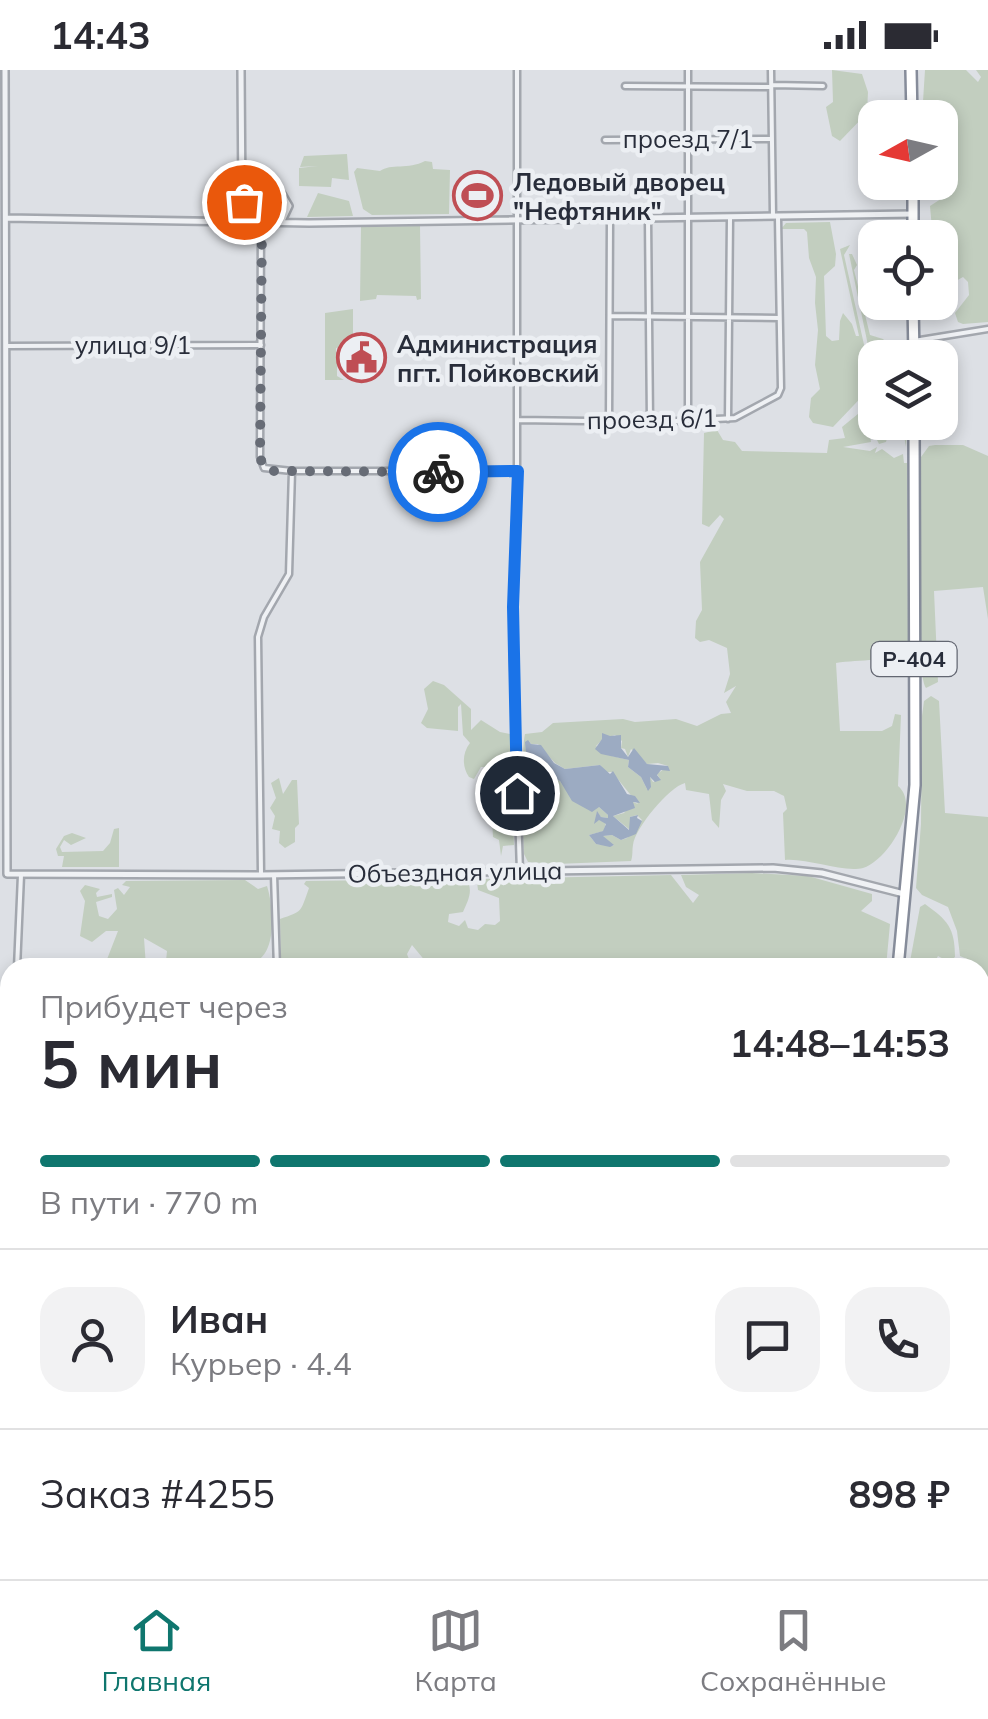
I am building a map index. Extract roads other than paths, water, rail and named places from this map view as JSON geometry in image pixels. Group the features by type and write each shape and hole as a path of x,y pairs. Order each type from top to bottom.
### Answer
{"highway":[{"path":"911,70 912,100"},
{"path":"913,200 913,220"},
{"name":"Р-404","path":"899,958 915,785 914,440"}],"street":[{"path":"3,874 5,70"},
{"path":"241,70 242,207 248,218 260,222"},
{"path":"517,70 518,471 513,626 520,872"},
{"path":"688,70 688,421"},
{"path":"610,316 780,318 771,70"},
{"path":"625,86 823,86"},
{"name":"проезд 7/1","path":"605,140 771,139"},
{"path":"242,175 246,186 278,192 297,218 306,223"},
{"path":"210,220 238,218 248,195 259,191"},
{"path":"274,222 286,218 288,202"},
{"path":"3,218 306,223 913,214"},
{"path":"728,419 730,219"},
{"path":"609,420 610,220"},
{"path":"648,220 650,422"},
{"path":"260,222 263,466 268,470 292,471 518,471"},
{"name":"проезд 6/1","path":"518,420 688,421 746,414 780,393 780,318"},
{"path":"920,340 988,329"},
{"name":"улица 9/1","path":"5,346 261,344"},
{"path":"261,875 258,637 262,621 289,574 292,471"},
{"name":"Объездная улица","path":"3,874 785,868 841,877 906,895"},
{"path":"274,874 276,958"},
{"path":"17,958 21,875"}],"water":[{"path":"602,733 621,735 621,748 628,757 634,748 647,764 668,766 670,771 661,770 657,775 661,780 655,782 650,777 648,791 641,777 628,767 629,760 595,749"},
{"path":"528,740 541,745 554,763 565,769 600,765 610,774 613,771 627,794 640,803 633,802 635,808 613,816 629,830 630,817 638,815 642,821 636,834 621,840 603,836 614,845 610,847 596,844 589,835 603,831 606,824 599,820 594,824 597,811 601,817 608,815 599,807 592,812 572,801 560,781 528,763 534,759 526,753"}],"place":[{"name":"Ледовый дворец \"Нефтяник\"","path":"478,196"},
{"name":"Администрация пгт. Пойковский","path":"362,358"}]}
